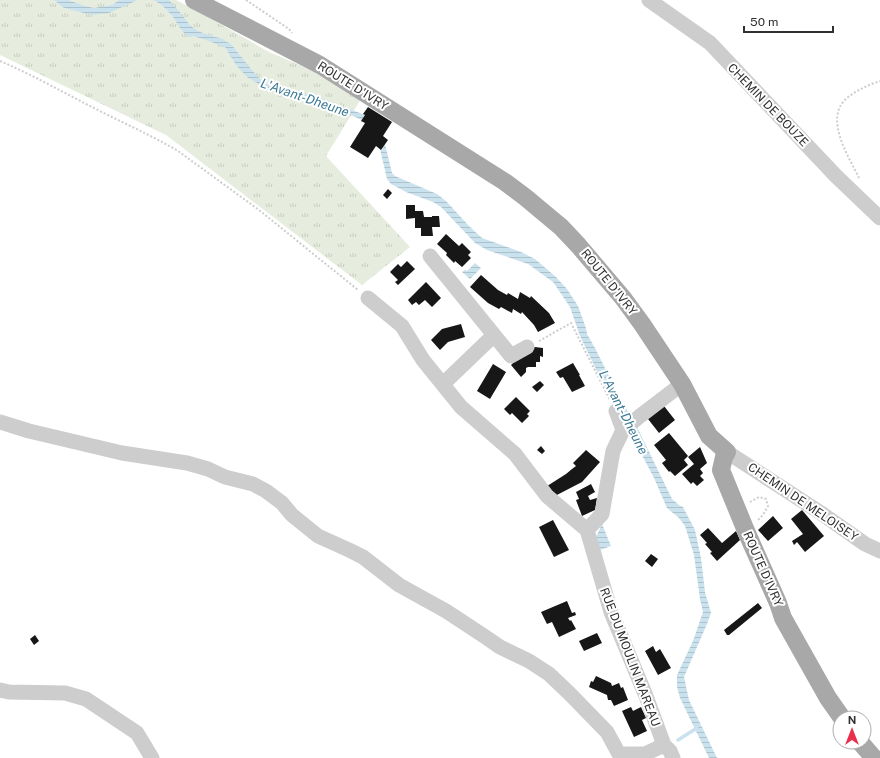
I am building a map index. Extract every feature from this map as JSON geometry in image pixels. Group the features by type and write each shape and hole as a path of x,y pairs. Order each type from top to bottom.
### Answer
{"main road":[{"name":"ROUTE D'IVRY","path":"194,0 320,65 505,182 561,227 583,251 623,298 642,324 682,384 709,436 728,452 724,457 721,470 739,515 778,602 783,618 828,698 836,710"},
{"path":"867,750 874,758"}],"street":[{"name":"CHEMIN DE BOUZE","path":"650,0 710,43 836,176 880,218"},
{"path":"430,256 511,356 527,347"},
{"path":"368,298 402,326 424,360 461,407 515,454 547,496 587,530 602,514 613,451 628,425 682,384"},
{"path":"443,384 494,335"},
{"path":"616,411 628,425"},
{"path":"0,422 29,431 122,453 187,463 208,469 225,478 253,484 266,491 282,503 292,515 318,536 363,557 399,585 446,611 500,648 529,660 549,674 607,732 619,754 645,756 664,745"},
{"name":"CHEMIN DE MELOISEY","path":"728,452 821,513 865,544 880,550"},
{"name":"RUE DU MOULIN MAREAU","path":"587,530 611,612 646,696 664,745 670,751 673,758"},
{"path":"0,690 9,692 65,693 86,699 137,733 152,758"}],"path":[{"path":"0,61 136,128 178,151 259,210 368,298"},
{"path":"859,179 840,138 836,122 839,109 846,99 860,89 880,81"},
{"path":"527,347 571,323 616,411"},
{"path":"739,515 751,500 759,497 766,499 768,506 764,515 746,531"}],"green space":[{"path":"0,0 176,0 269,52 325,76 361,99 326,156 410,247 362,285 166,135 0,55"}],"water":[{"path":"54,0 68,0 94,8 112,5 119,0 138,0 109,13 92,15 64,8"},
{"name":"L'Avant-Dheune","path":"153,0 169,0 193,28 205,34 223,39 231,44 251,69 266,84 321,98 365,115 362,120 332,107 270,91 247,77 236,65 225,47 193,36 187,36 173,17 159,3"},
{"name":"L'Avant-Dheune","path":"385,144 392,173 395,176 437,194 446,201 482,238 521,252 535,259 556,277 567,289 578,306 587,334 631,417 624,422 616,405 605,388 580,336 570,307 553,282 528,264 487,250 475,243 441,207 391,184 387,179 380,149 382,150"},
{"path":"475,263 481,268 470,279 462,272 465,270 467,271"},
{"path":"635,423 672,499 683,507 695,530 701,558 705,592 711,613 684,677 689,700 717,758 709,758 680,698 677,687 677,675 693,641 703,612 694,555 685,526 679,518 667,508 654,478 629,430"},
{"path":"602,524 611,546 600,550 596,537"}],"building":[{"path":"368,107 392,122 383,136 388,140 381,150 376,146 368,158 350,147 365,123 361,121 365,115 363,114"},
{"path":"388,189 392,193 387,199 383,195"},
{"path":"406,205 415,205 415,211 423,211 424,217 439,216 440,227 432,227 433,236 421,236 421,228 415,228 415,218 406,219"},
{"path":"446,234 459,246 462,243 471,252 468,255 471,258 462,267 455,261 454,263 446,255 447,253 437,244"},
{"path":"407,261 415,269 398,285 395,282 398,280 390,272 398,264 401,267"},
{"path":"481,275 498,290 507,295 508,293 518,299 520,292 530,298 531,296 549,313 555,323 538,332 534,325 522,312 521,314 513,309 512,313 501,307 499,309 488,303 470,287"},
{"path":"426,282 441,298 432,307 425,300 419,305 416,302 412,305 408,300"},
{"path":"461,324 465,337 448,342 440,350 431,340 442,329"},
{"path":"535,347 543,348 543,357 540,356 540,362 536,362 536,367 526,368 526,372 521,377 511,365 521,355"},
{"path":"573,363 585,386 572,392 563,377 560,378 556,372"},
{"path":"493,364 506,372 490,399 477,391"},
{"path":"540,381 544,385 537,392 532,387"},
{"path":"516,397 530,411 527,414 529,416 522,423 512,413 510,415 504,409"},
{"path":"664,406 675,420 659,433 648,419"},
{"path":"669,433 688,456 684,460 688,465 675,476 670,471 669,472 662,463 666,460 654,445"},
{"path":"541,446 545,451 542,454 537,450"},
{"path":"700,447 707,463 700,469 703,473 700,476 704,480 697,486 693,482 691,484 682,474 694,464 688,457"},
{"path":"586,450 600,462 582,482 553,497 544,488 576,466 573,463"},
{"path":"591,484 595,492 588,496 590,500 597,498 595,510 582,516 576,500 579,499 576,492"},
{"path":"802,510 824,536 805,552 797,542 794,545 792,541 803,534 791,519"},
{"path":"773,516 783,528 768,541 758,530"},
{"path":"553,520 569,550 554,557 539,527"},
{"path":"708,528 722,543 736,531 740,540 717,561 705,544 707,543 700,535"},
{"path":"651,554 658,559 652,567 645,561"},
{"path":"567,601 572,613 575,612 576,615 568,618 570,621 571,620 576,629 559,637 552,622 547,624 541,612"},
{"path":"758,603 762,608 729,635 727,635 724,630"},
{"path":"597,633 602,643 584,651 579,641"},
{"path":"35,635 39,641 34,645 30,639"},
{"path":"653,646 656,652 660,649 671,668 658,675 645,651"},
{"path":"596,676 611,683 612,686 619,683 621,688 623,687 628,700 614,706 611,700 608,700 607,695 589,687 591,681 593,682"},
{"path":"631,707 633,711 641,707 646,718 642,720 647,731 634,737 622,711"}],"waterway":[{"path":"678,740 697,728"}]}
